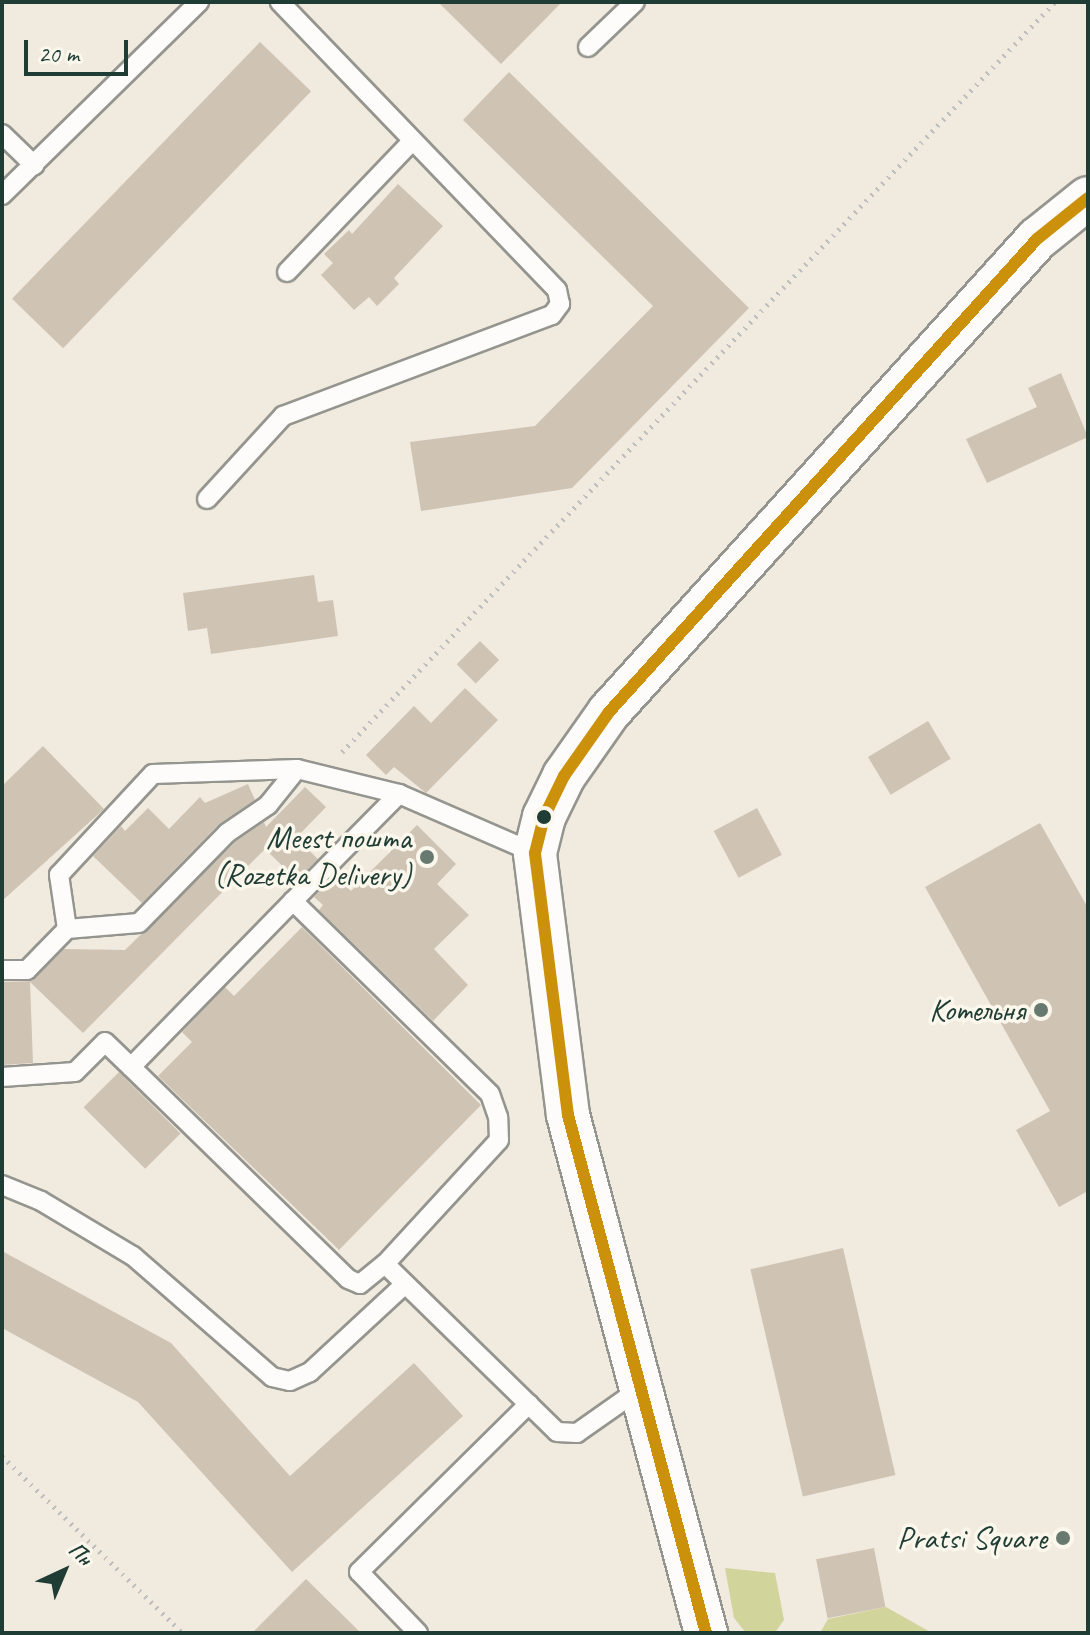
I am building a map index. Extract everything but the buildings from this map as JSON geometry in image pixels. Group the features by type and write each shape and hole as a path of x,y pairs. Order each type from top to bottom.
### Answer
{"street":[{"path":"706,1633 568,1115 535,853 544,817 564,776 609,712 1037,239 1088,198"}],"lane":[{"path":"2,195 199,2"},
{"path":"207,499 283,416 552,315 560,304 557,290 280,2"},
{"path":"588,47 635,2"},
{"path":"2,134 34,165"},
{"path":"287,272 412,141"},
{"path":"2,970 27,970 67,929 139,923 227,833 268,805 297,769"},
{"path":"67,929 59,875 153,774 297,769 399,794 535,853"},
{"path":"131,1067 399,794"},
{"path":"2,1077 75,1072 105,1042 348,1279 360,1284 385,1264 499,1140 498,1117 490,1094 293,901"},
{"path":"2,1185 41,1201 133,1256 281,1379 290,1381 310,1372 405,1284"},
{"path":"385,1264 529,1404 567,1436 641,1388"},
{"path":"418,1633 359,1572 529,1404"}],"path":[{"path":"321,774 1055,2"},
{"path":"2,1456 183,1633"}],"green space":[{"path":"725,1568 775,1573 784,1620 776,1631 746,1633 734,1618"},
{"path":"886,1607 932,1633 820,1633 828,1619"}],"transit line":[{"path":"706,1633 568,1115 535,853 544,817 564,776 609,712 1037,239 1088,198"}],"place":[{"name":"Meest пошта (Rozetka Delivery)","path":"427,857"},
{"name":"Котельня","path":"1041,1010"},
{"name":"Pratsi Square","path":"1063,1538"}]}
